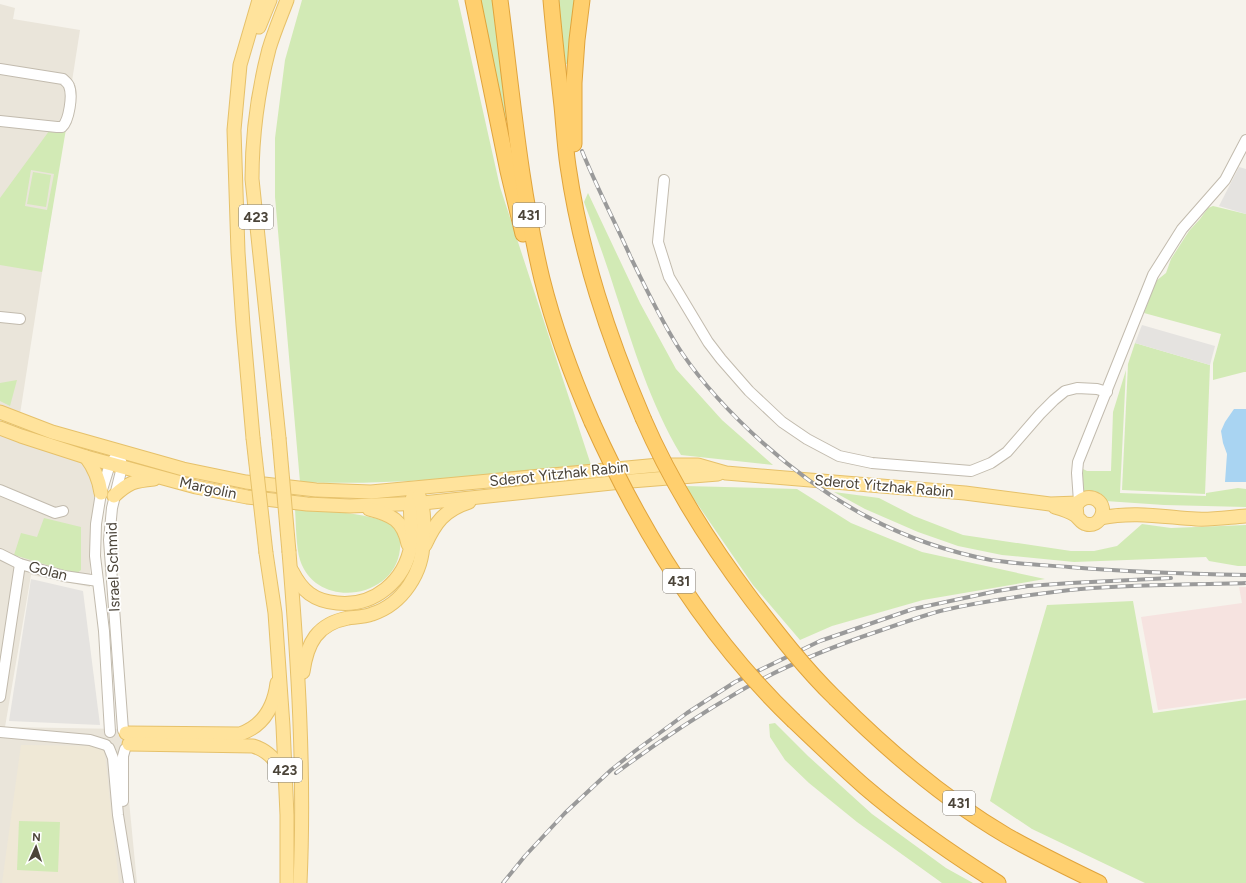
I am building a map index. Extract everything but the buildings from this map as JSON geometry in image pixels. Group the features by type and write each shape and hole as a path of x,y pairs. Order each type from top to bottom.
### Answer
{"highway":[{"path":"473,0 523,237 557,329"},
{"name":"431","path":"500,0 516,130 530,221 543,281 557,329 583,400 619,480 684,588 708,622 746,670 775,703 860,782 897,813 926,836 998,883"},
{"name":"431","path":"551,0 568,165 590,272 615,352 661,458 679,491 722,558 759,610 809,671 855,718 927,781 982,820 1006,836 1099,883"},
{"path":"574,199 574,83 582,0"}],"main road":[{"path":"237,104 240,65 259,0"},
{"name":"423","path":"270,0 262,19 237,104 234,130 238,252 243,325 253,438 266,553 275,613 286,786 287,883"},
{"name":"423","path":"287,0 269,48 258,101 252,155 252,179 279,438 289,552 301,762 300,883"},
{"name":"Margolin","path":"0,412 52,432 183,469 246,482 345,492 416,489"},
{"name":"Margolin","path":"0,428 116,466 219,492 307,504 350,506 416,503"},
{"path":"86,457 108,494 136,480 161,478"},
{"name":"Sderot Yitzhak Rabin","path":"416,489 659,465 694,465 726,473 965,493 1042,503 1062,509 1088,507 1135,514 1198,519 1246,516"},
{"name":"Sderot Yitzhak Rabin","path":"416,503 726,473"},
{"path":"290,569 297,582 315,598 328,602 349,604 370,599 387,588 400,573 408,555 411,545 416,503 416,489"},
{"path":"299,706 306,654 313,638 319,632 332,624 348,618 373,614 393,602 401,595 416,575 423,549 431,532 442,516 463,504 489,496"},
{"path":"416,503 423,549"},
{"path":"350,506 370,509 393,518 404,529 408,544 408,555"},
{"path":"126,739 240,734 248,731 265,718 270,706 276,686 278,657"},
{"path":"126,739 253,746 267,752 274,758 279,765 286,786"}],"street":[{"path":"0,69 63,79 69,86 71,96 67,120 62,127 0,121"},
{"path":"1088,507 1078,462 1153,275 1182,230 1225,180 1246,140"},
{"path":"664,180 658,242 669,277 708,342 749,391 782,422 807,439 839,456 872,463 971,471 991,463 1007,452 1040,414 1065,391 1077,388 1097,389 1107,392"},
{"path":"0,317 20,319"},
{"name":"Israel Schmid","path":"120,451 108,494 96,524 95,556 104,631 108,740 113,758 118,815 128,879"},
{"path":"0,490 56,513 63,511"},
{"name":"Israel Schmid","path":"108,494 112,508 109,540 126,739 123,756 123,790 128,879"},
{"name":"Golan","path":"0,554 20,564 70,577 98,581"},
{"path":"0,697 20,564"},
{"path":"116,729 126,739 118,752 111,751 108,740 116,729"},
{"path":"0,732 90,740 108,740"}],"shaded area":[{"path":"0,4 15,8 13,19 80,30 20,414 114,445 90,552 90,587 31,575 5,727 122,729 137,883 0,883"},
{"path":"1239,167 1246,169 1246,214 1219,206"},
{"path":"1142,325 1215,346 1210,365 1135,343"},
{"path":"31,579 83,591 100,725 9,721"},
{"path":"1239,587 1246,587 1246,698 1158,710 1141,617 1242,603"},
{"path":"21,745 104,746 119,883 2,883"}],"green space":[{"path":"302,0 458,0 500,187 591,465 446,479 336,483 300,482 275,197 275,138 285,60"},
{"path":"479,0 495,0 510,121 503,121"},
{"path":"556,0 576,0 571,64 562,64"},
{"path":"52,127 66,129 42,272 0,265 0,198","holes":["31,170 54,174 47,210 25,206"]},
{"path":"33,172 51,175 46,207 27,204"},
{"path":"588,193 640,303 676,369 722,420 773,465 681,455 660,416 636,355 584,202"},
{"path":"1213,206 1246,214 1246,372 1213,380 1213,363 1221,334 1144,313 1156,281 1166,273 1171,259 1189,231 1208,208"},
{"path":"1135,343 1210,365 1205,494 1122,490 1128,364"},
{"path":"1126,370 1120,493 1206,496 1206,493 1238,488 1246,489 1246,507 1164,505 1076,499 1083,469 1087,471 1111,471 1113,412"},
{"path":"17,380 10,406 0,401 0,383"},
{"path":"685,486 797,489 851,523 922,552 1045,579 923,600 832,626 800,640 753,585"},
{"path":"834,492 879,498 914,516 963,535 1071,551 1094,551 1117,546 1142,524 1171,528 1246,525 1246,566 1209,561 1206,557 1074,562 1002,555 958,546 918,532 865,509"},
{"path":"295,509 363,515 387,523 397,530 400,538 400,549 395,566 385,579 370,588 354,592 337,592 322,587 309,576 300,560 297,542"},
{"path":"44,518 81,527 81,570 77,573 14,555 21,533 37,537"},
{"path":"1133,601 1153,713 1246,700 1246,883 1145,883 1032,829 990,801 1047,605"},
{"path":"775,723 808,756 872,814 946,868 973,883 942,883 857,822 809,783 785,760 770,737 769,724"},
{"path":"19,821 60,822 58,872 17,870"}],"water":[{"path":"1234,409 1246,409 1246,482 1225,482 1227,454 1221,431"}],"railway":[{"path":"582,151 631,258 655,306 675,342 691,366 720,401 763,443 788,465 841,502 869,518 927,543 958,553 991,560 1113,570 1246,575"},
{"path":"503,883 525,856 565,813 611,770 635,751 687,713 735,682 820,641 913,609 997,591 1028,586 1171,578"},
{"path":"616,773 692,720 740,691 774,673 843,644 932,613 989,601 1070,590 1136,586 1246,583"}]}
